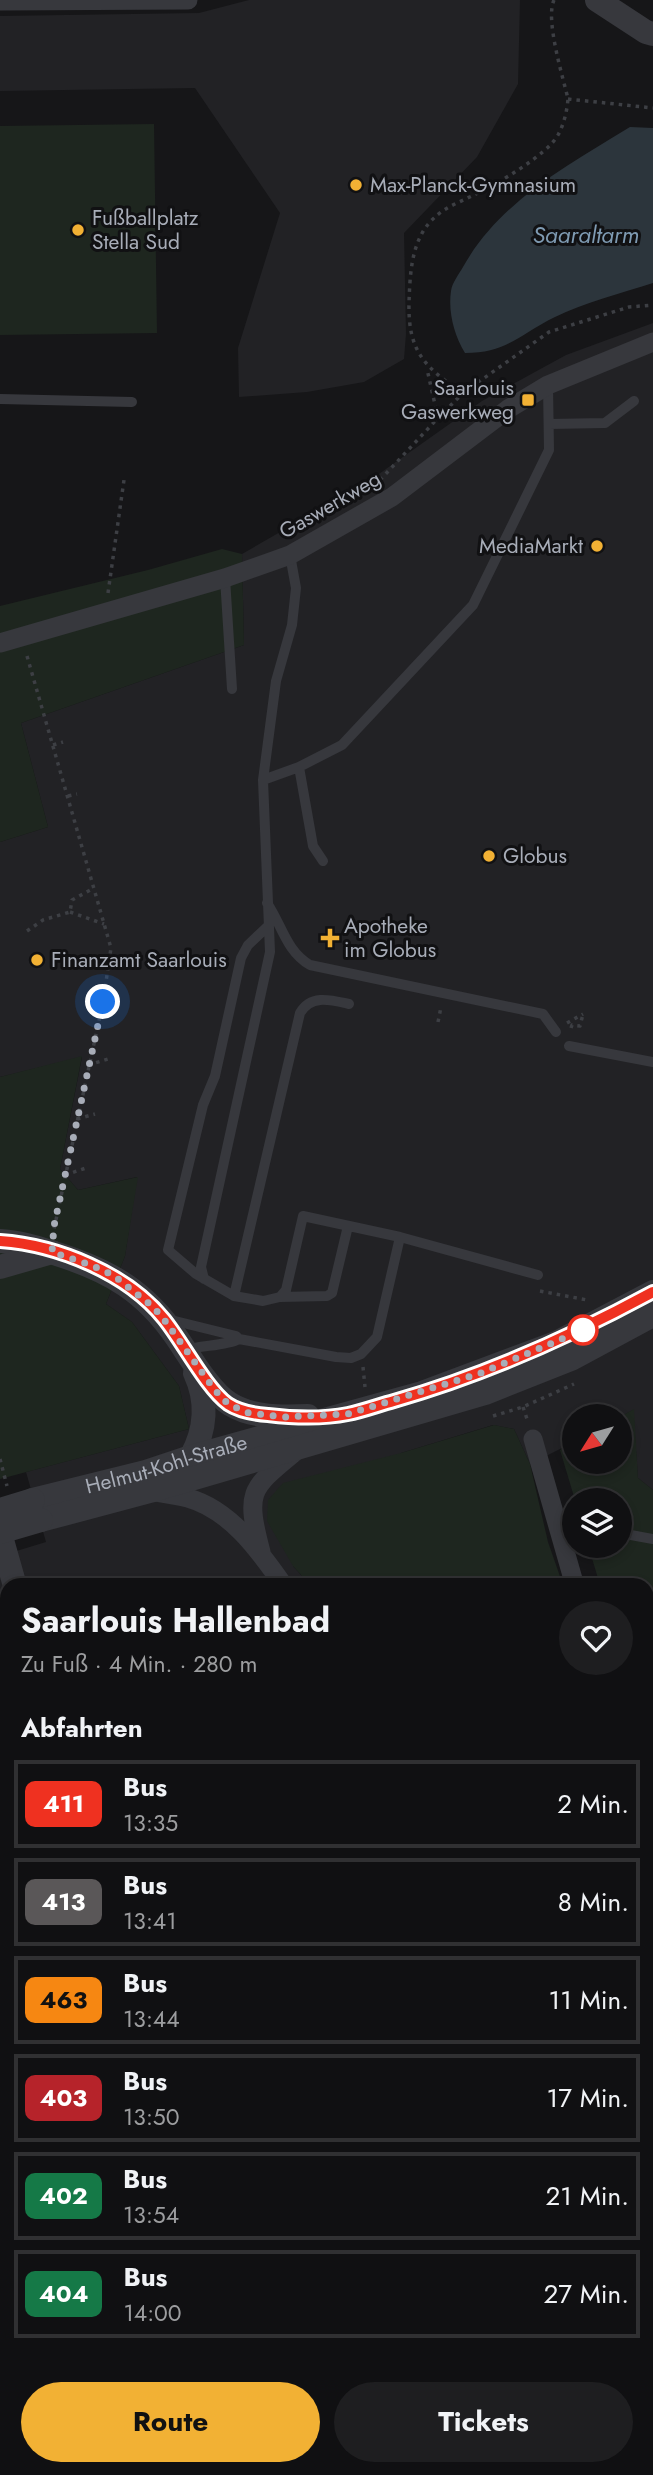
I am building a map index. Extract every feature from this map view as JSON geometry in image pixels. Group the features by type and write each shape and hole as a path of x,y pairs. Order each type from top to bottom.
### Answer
{"street":[{"path":"0,1 188,0"},
{"path":"597,0 653,34"},
{"name":"Gaswerkweg","path":"0,643 225,578 290,555 392,497 509,409 548,385 653,342"},
{"path":"0,1241 37,1246 113,1275 163,1318 214,1389 228,1404 249,1413 285,1417 348,1414"},
{"path":"0,1277 10,1264 52,1252"},
{"name":"Helmut-Kohl-Straße","path":"37,1510 191,1457 422,1393 511,1361 579,1332 653,1292"},
{"name":"Helmut-Kohl-Straße","path":"37,1510 150,1491 485,1393 573,1358 653,1315"},
{"path":"185,1350 201,1385 205,1414 200,1441 191,1457"},
{"path":"533,1439 562,1516"},
{"path":"261,1553 253,1521 254,1493 261,1479 300,1447"},
{"path":"150,1491 191,1499 234,1525 261,1553 278,1578"},
{"path":"0,1510 37,1510"},
{"path":"13,1578 0,1532 37,1510"},
{"path":"570,1558 574,1578"}],"lane":[{"path":"263,780 299,767 342,745 473,605 549,450 548,385"},
{"path":"0,399 132,402"},
{"path":"549,424 605,423 634,401"},
{"path":"204,1279 201,1267 270,953 263,780 276,681 292,625 296,588 290,555"},
{"path":"225,578 232,689"},
{"path":"299,767 313,846 323,861"},
{"path":"267,902 294,952 310,965 543,1014 556,1030"},
{"path":"268,926 248,945 241,958 215,1076 203,1105 168,1246 171,1254 204,1279 233,1296 263,1301 280,1297 327,1296 332,1293 348,1226"},
{"path":"233,1296 300,1013 306,1005 317,999 349,1003"},
{"path":"569,1046 653,1062"},
{"path":"280,1297 286,1290 303,1216 400,1237 538,1275"},
{"path":"163,1318 239,1339 336,1357 361,1354 377,1337 400,1237"},
{"path":"185,1350 213,1343 232,1343 239,1339"},
{"path":"632,1535 653,1539"}],"path":[{"path":"463,393 426,366 419,357 411,336 409,319 412,254 433,218 491,187 544,151 558,136 568,109 568,99 553,26 554,0"},
{"path":"568,99 653,107"},
{"path":"365,513 377,482 463,393 549,332 629,307 653,304"},
{"path":"426,366 438,418"},
{"path":"105,613 124,480"},
{"path":"22,637 111,948 103,1002 54,1226 52,1252"},
{"path":"53,745 63,742"},
{"path":"68,796 77,794"},
{"path":"82,848 91,845"},
{"path":"69,912 72,900 94,888"},
{"path":"96,895 104,893"},
{"path":"27,931 43,920 69,912 104,924"},
{"path":"111,948 120,946"},
{"path":"438,1022 441,1007"},
{"path":"88,1065 108,1059"},
{"path":"76,1119 95,1114"},
{"path":"65,1175 89,1167"},
{"path":"534,1290 592,1301"},
{"path":"361,1354 366,1394"}],"shaded area":[{"name":"Max-Planck-Gymnasium","path":"249,0 520,0 518,84 477,157 404,233 404,359 364,382 307,392 239,397 238,348 280,213 195,88 0,91 0,16 199,13"},
{"name":"Fußballplatz Stella Sud","path":"154,124 157,333 0,335 0,126"},
{"path":"653,323 653,1490 638,1478 632,1404 562,1404 562,1448 530,1464 514,1429 493,1425 401,1453 293,1566 304,1578 0,1578 0,1556 46,1542 26,1472 189,1429 179,1386 132,1322 106,1304 125,1256 137,1177 78,1190 60,1169 82,1057 0,1077 0,842 48,827 21,723 244,645 242,554 369,481 482,401 566,355"},
{"path":"222,549 242,554 244,645 21,723 48,827 0,842 0,606"},
{"path":"82,1056 60,1169 78,1190 138,1177 125,1256 106,1304 132,1322 179,1386 189,1429 0,1479 0,1077"},
{"path":"634,1409 638,1478 653,1490 653,1578 598,1578 592,1558 632,1558 632,1488 571,1488 567,1474 632,1474"},
{"path":"494,1425 514,1429 530,1464 548,1542 561,1578 304,1578 293,1566 267,1521 268,1500 283,1483 401,1453"}],"water":[{"name":"Saaraltarm","path":"630,127 653,128 653,283 566,312 503,346 465,353 453,323 451,291 478,244 496,223 537,186"}],"bus line":[{"name":"411","path":"0,1241 37,1246 113,1275 163,1318 214,1389 228,1404 249,1413 285,1417 348,1414 422,1393 556,1342 653,1292"}],"place":[{"name":"Max-Planck-Gymnasium","path":"356,185"},
{"name":"Fußballplatz Stella Sud","path":"78,230"},
{"name":"Saarlouis Gaswerkweg","path":"528,400"},
{"name":"MediaMarkt","path":"597,546"},
{"name":"Globus","path":"489,856"},
{"name":"Apotheke im Globus","path":"330,938"},
{"name":"Finanzamt Saarlouis","path":"37,960"}],"route":[{"path":"103,1002 54,1226 52,1252 113,1275 152,1306 228,1404 249,1413 285,1417 348,1414 481,1373 583,1330"}]}
